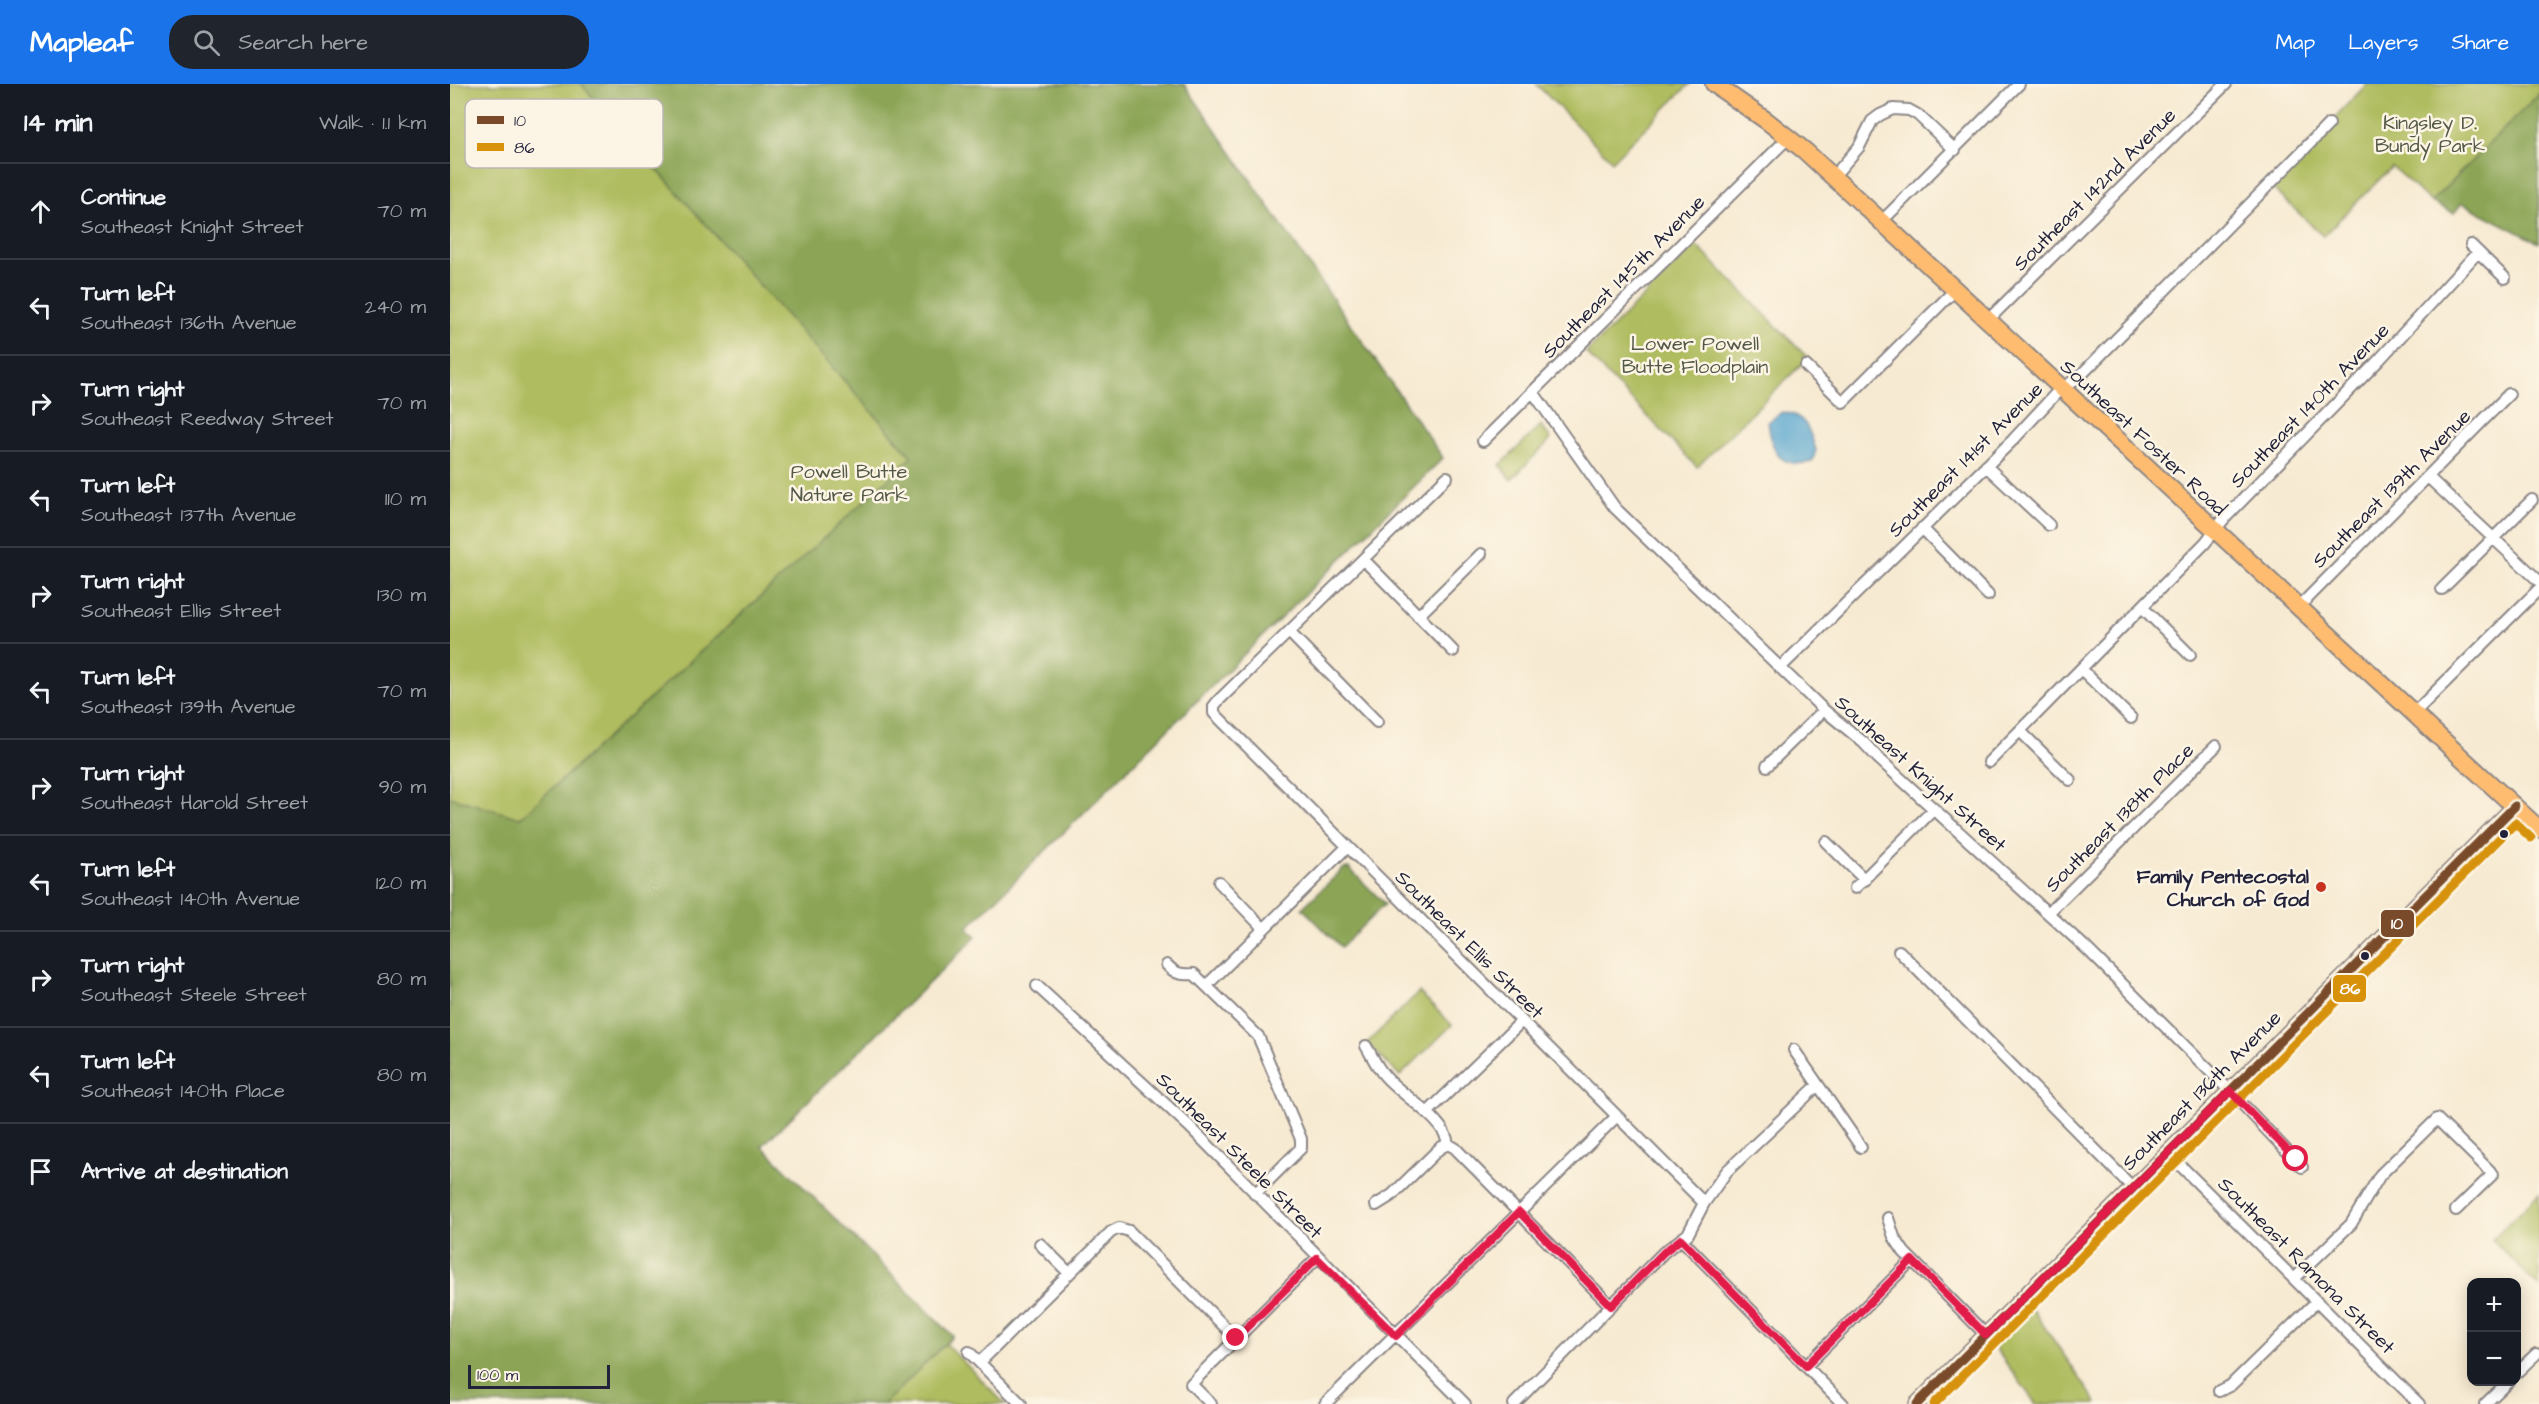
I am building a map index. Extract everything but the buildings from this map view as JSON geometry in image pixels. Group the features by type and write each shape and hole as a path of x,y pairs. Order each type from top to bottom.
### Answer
{"main road":[{"name":"Southeast Foster Road","path":"1714,84 1789,137 2539,829"}],"street":[{"path":"1881,222 2019,84"},
{"name":"Southeast 142nd Avenue","path":"1988,320 2226,84"},
{"path":"1833,177 1859,147 1872,122 1893,109 1909,110 1918,115 1954,150"},
{"name":"Southeast 141st Avenue","path":"1780,668 1986,466 2061,388 2077,379 2329,124"},
{"name":"Southeast 145th Avenue","path":"1483,441 1789,137"},
{"name":"Southeast 140th Avenue","path":"1989,762 2215,530 2475,249 2505,278"},
{"path":"1806,366 1843,402 1955,290"},
{"name":"Southeast Knight Street","path":"1533,392 1615,508 1824,710 1863,742 2048,913 2230,1091 2302,1167"},
{"name":"Southeast 139th Avenue","path":"2299,607 2509,394"},
{"path":"1986,466 2049,525"},
{"path":"1377,722 1289,632 1447,477"},
{"path":"2428,477 2539,581"},
{"path":"2442,589 2532,500"},
{"path":"1922,528 1988,595"},
{"path":"1418,616 1481,554"},
{"path":"1363,559 1453,651"},
{"path":"2414,713 2539,589"},
{"path":"2142,607 2190,655"},
{"name":"Southeast Ellis Street","path":"1289,632 1219,699 1213,710 1218,718 1704,1203"},
{"path":"2081,669 2131,718"},
{"path":"1767,766 1824,710"},
{"path":"2020,731 2070,780"},
{"name":"Southeast 138th Place","path":"2048,913 2216,746"},
{"name":"Southeast 136th Avenue","path":"1917,1404 2515,806"},
{"path":"1855,888 1934,809"},
{"path":"1826,842 1865,880"},
{"path":"1207,985 1347,847"},
{"path":"1218,882 1264,929"},
{"path":"1899,951 2133,1188"},
{"path":"1167,965 1172,972 1181,975 1194,974 1258,1036 1301,1139 1301,1148 1255,1194"},
{"name":"Southeast Steele Street","path":"1037,986 1189,1126 1317,1258 1465,1404"},
{"path":"1428,1112 1522,1021"},
{"path":"1366,1046 1384,1076 1428,1112 1445,1132 1448,1144 1455,1148 1611,1306"},
{"path":"1794,1050 1861,1147"},
{"path":"1514,1404 1664,1252 1691,1230 1704,1203 1727,1171 1818,1085"},
{"path":"1325,1404 1617,1116"},
{"path":"2295,1278 2351,1224 2380,1176 2437,1119 2493,1174 2456,1210"},
{"path":"1376,1205 1392,1195 1440,1148 1448,1144"},
{"name":"Southeast Ramona Street","path":"2168,1153 2295,1278 2412,1402"},
{"path":"1888,1218 1897,1242 1912,1260 1986,1335"},
{"path":"980,1362 1111,1232 1121,1228 1129,1231 1236,1338"},
{"path":"1681,1239 1843,1404"},
{"path":"1040,1244 1070,1273"},
{"path":"1211,1404 1191,1384 1317,1258"},
{"path":"1806,1366 1912,1260"},
{"path":"2219,1391 2231,1384 2317,1301"},
{"path":"969,1352 1022,1404"},
{"path":"2521,1369 2536,1354"},
{"path":"2485,1404 2504,1386"}],"green space":[{"name":"Powell Butte Nature Park","path":"450,84 1184,84 1443,458 967,928 976,937 762,1146 953,1336 946,1344 1005,1404 450,1404"},
{"name":"Powell Butte Nature Park","path":"581,84 1184,84 1443,458 967,928 976,937 762,1146 953,1336 884,1404 450,1404 450,797 520,818 912,457 656,168 663,168 663,99 594,99"},
{"path":"1536,84 1690,84 1612,161"},
{"name":"Kingsley D. Bundy Park","path":"2367,84 2539,84 2539,94 2431,202 2392,167 2323,236 2269,185"},
{"path":"2539,94 2539,243 2462,203 2454,213 2431,202"},
{"name":"Lower Powell Butte Floodplain","path":"1696,245 1808,358 1697,467 1586,353"},
{"path":"1541,425 1551,439 1511,480 1500,465"},
{"path":"1344,868 1349,868 1385,904 1341,947 1302,908"},
{"path":"1419,992 1452,1025 1400,1076 1367,1043"},
{"path":"2539,1193 2539,1287 2492,1239"},
{"path":"2030,1306 2097,1403 2036,1404 1992,1344"}],"water":[{"path":"1782,412 1797,416 1806,425 1816,450 1812,462 1791,463 1779,456 1775,450 1768,422"}],"transit line":[{"name":"10","path":"1917,1404 2515,806"},
{"name":"86","path":"1934,1404 2515,823 2531,838"}],"place":[{"name":"Family Pentecostal Church of God","path":"2321,887"}],"route":[{"path":"1236,1338 1317,1258 1396,1336 1519,1212 1611,1306 1664,1252 1681,1239 1806,1366 1912,1260 1986,1335 2230,1091 2296,1159"}]}
